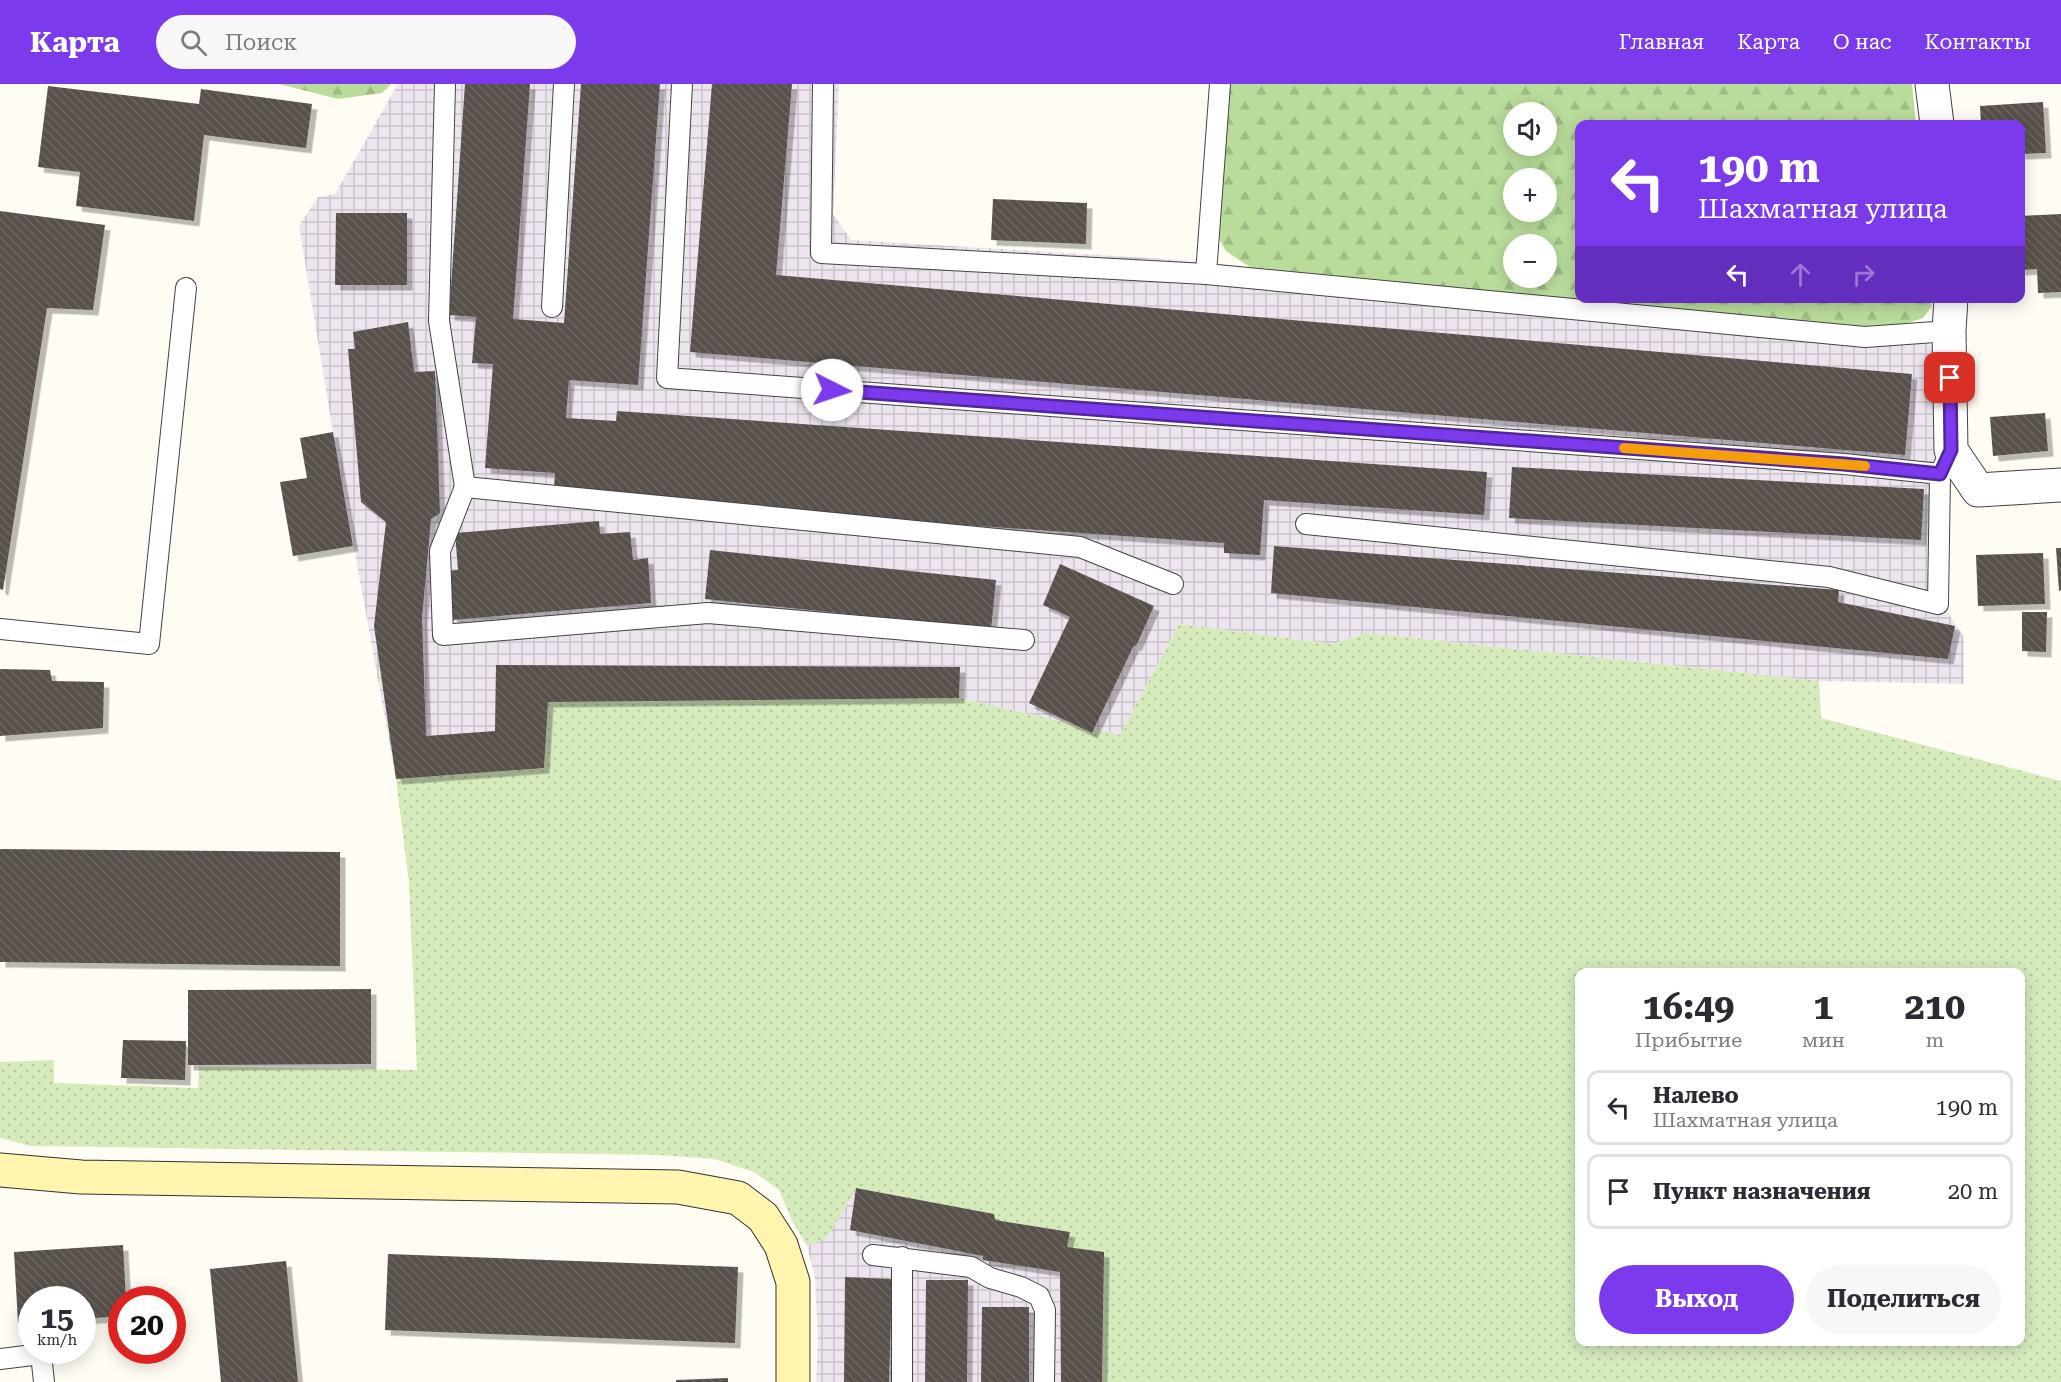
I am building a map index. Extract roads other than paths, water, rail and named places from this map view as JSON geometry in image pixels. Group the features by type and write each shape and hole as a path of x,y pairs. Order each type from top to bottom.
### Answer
{"main road":[{"path":"0,1170 81,1177 678,1187 738,1198 763,1216 781,1245 793,1282 793,1382"}],"street":[{"path":"1932,84 1936,120"},
{"path":"1951,303 1946,462 1978,490 2061,485"}],"lane":[{"path":"445,84 439,321 465,487 440,551 443,635 708,613 1024,639"},
{"path":"552,307 564,84"},
{"path":"682,84 667,378 1820,462 1946,462 1938,604 1829,577 1306,524"},
{"path":"823,84 821,253 1206,274 1865,337 1949,331"},
{"path":"1206,274 1220,84"},
{"path":"0,629 149,644 186,288"},
{"path":"465,487 1080,546 1173,584"},
{"path":"873,1255 971,1267 990,1278 1021,1287 1039,1296 1045,1310 1044,1382"},
{"path":"902,1257 902,1382"},
{"path":"0,1359 41,1354 44,1382"}]}
